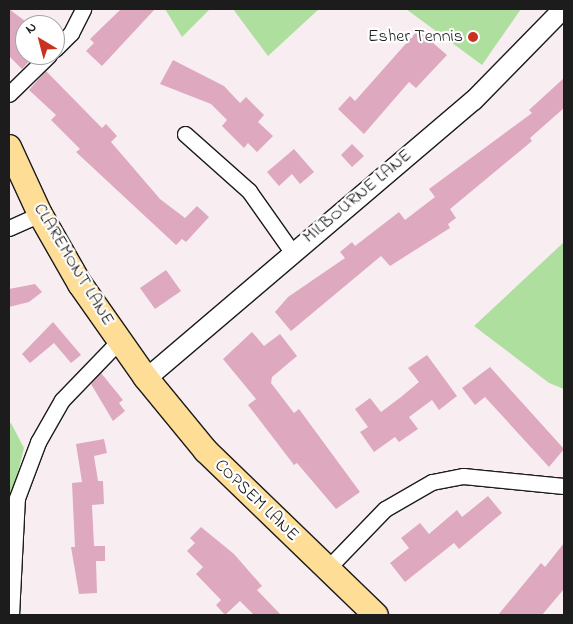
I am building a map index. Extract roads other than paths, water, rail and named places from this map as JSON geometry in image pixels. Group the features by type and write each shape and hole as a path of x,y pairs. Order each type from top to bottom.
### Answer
{"main road":[{"name":"CLAREMONT LANE","path":"9,147 40,214 119,341 146,378"},
{"name":"COPSEM LANE","path":"146,378 206,451 326,569 376,615"}],"street":[{"path":"65,39 71,33 83,9"},
{"name":"MILBOURNE LANE","path":"146,378 473,100 562,9"},
{"path":"9,94 39,65"},
{"path":"185,134 249,191 292,252"},
{"path":"9,228 40,214"},
{"path":"11,615 17,498 35,450 62,400 119,341"},
{"path":"326,569 385,509 432,482 463,476 564,486"}],"place":[{"name":"Esher Tennis","path":"473,37"}]}
